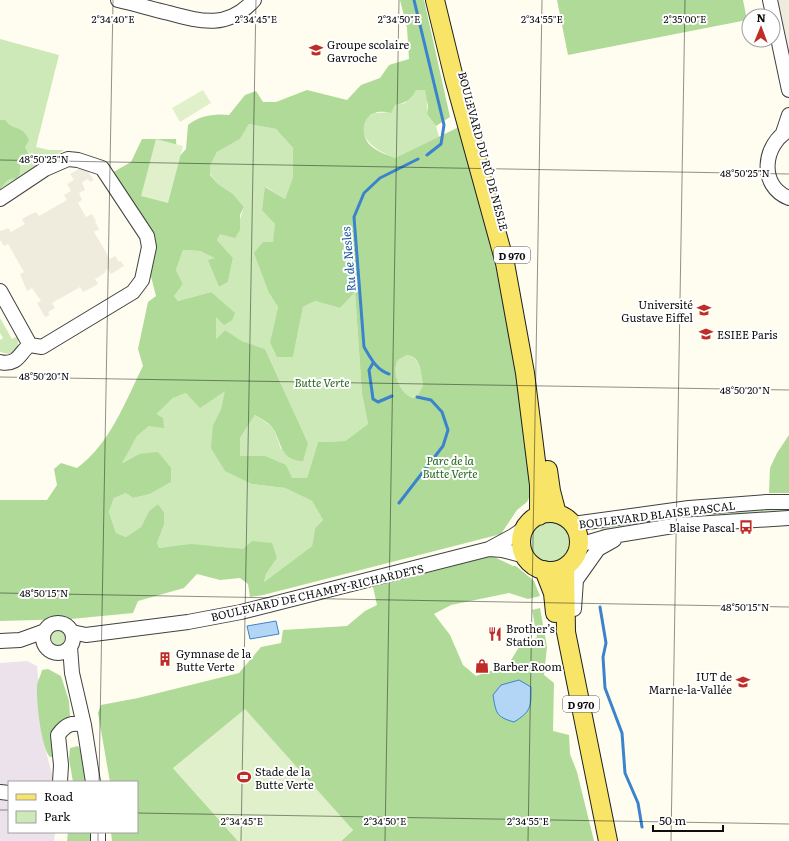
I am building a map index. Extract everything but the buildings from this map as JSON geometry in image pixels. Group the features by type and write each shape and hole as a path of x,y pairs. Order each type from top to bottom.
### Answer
{"main road":[{"path":"435,0 454,78 505,263 526,381 539,485 532,521 522,539 525,556 531,564 544,570 554,571 564,567 575,558 579,545 578,534 573,524 565,517 557,514 532,521"},
{"name":"BOULEVARD DU RÛ DE NESLE","path":"444,0 451,33 499,203 513,260 532,359 551,491 557,514"},
{"name":"D 970","path":"564,567 566,632 608,841"},
{"name":"D 970","path":"544,570 553,593 570,710 600,841"}],"street":[{"path":"118,0 195,20 209,22 234,16 254,0"},
{"path":"770,0 789,90"},
{"path":"789,114 786,131 772,147 767,165 770,178 776,188 789,198"},
{"path":"0,199 45,169 68,159 78,160 102,168 147,236 149,247 142,280 133,292 50,343 42,347 30,345"},
{"path":"0,291 30,345"},
{"path":"0,362 9,362 18,358 30,345"},
{"name":"BOULEVARD BLAISE PASCAL","path":"573,524 689,508 767,502 789,502"},
{"name":"BOULEVARD BLAISE PASCAL","path":"579,545 600,538 679,525 789,518"},
{"name":"BOULEVARD DE CHAMPY-RICHARDETS","path":"51,649 66,650 75,639 188,622 241,612 489,549 512,536 532,521"},
{"path":"574,671 574,590 576,580 602,545 648,530"},
{"name":"BOULEVARD DE CHAMPY-RICHARDETS","path":"489,549 502,550 525,556"},
{"path":"0,641 20,640 45,631 52,624 57,623 66,625 75,639 72,673 84,725 93,781"},
{"path":"45,631 44,638 51,649 72,673"},
{"path":"20,640 51,649"},
{"path":"60,781 61,765 58,735 64,726 75,723 84,725"}],"shaded area":[{"path":"778,0 789,0 789,54 781,8 780,8"},
{"path":"84,166 94,180 90,182 88,179 82,182 85,190 79,193 82,200 78,203 86,217 92,214 96,221 95,222 99,229 94,232 110,259 115,256 124,266 111,274 108,269 105,270 106,272 95,279 98,284 83,292 80,287 52,303 55,308 48,312 50,315 45,317 37,303 41,301 39,298 32,288 27,291 20,274 24,272 8,244 4,246 0,240 0,230 1,231 8,228 11,232 25,224 22,219 29,215 36,212 39,216 67,200 64,195 71,191 67,184 74,180 70,174"},
{"path":"27,661 37,666 44,744 54,781 8,781 8,833 55,833 54,841 0,841 0,663"}],"green space":[{"name":"Parc de la Butte Verte","path":"400,0 424,0 450,117 436,126 427,114 428,106 425,90 416,90 407,100 395,105 391,113 378,112 370,115 367,118 364,127 365,137 372,147 395,158 459,127 492,247 516,372 533,489 527,502 517,510 501,534 263,595 250,597 248,584 240,578 220,580 197,574 184,588 138,601 133,613 71,619 0,621 0,500 47,500 57,485 54,469 61,463 77,468 99,447 116,422 143,366 138,349 148,302 156,296 149,269 156,250 153,236 112,173 131,162 142,139 176,139 177,159 186,149 188,125 197,119 207,116 218,114 229,115 245,95 256,91 263,102 276,102 307,90 347,100 361,85 380,78 389,65 409,59 407,28","holes":["249,124 276,129 293,148 293,177 285,199 265,187 262,210 275,224 273,242 263,242 254,253 269,293 278,307 270,342 277,357 293,357 303,307 315,301 340,308 355,292 362,394 368,424 345,441 318,442 307,478 292,478 286,465 265,456 240,456 240,438 255,415 272,426 283,450 290,458 303,461 308,443 265,349 242,341 225,330 216,339 216,317 224,325 232,320 235,313 211,292 178,301 174,296 183,284 176,270 183,250 200,251 215,258 208,260 219,287 228,282 233,258 217,240 220,234 235,238 240,230 240,215 244,207 233,194 218,184 210,175 210,166 217,152 240,139","407,355 412,356 418,362 423,385 417,397 413,398 408,396 398,382 396,376 396,365 398,360","225,391 221,409 213,425 211,448 225,471 252,484 285,488 312,501 323,520 315,528 312,546 264,582 266,574 277,558 272,543 252,541 243,549 191,544 159,548 157,543 164,525 164,512 158,504 149,511 141,527 126,537 116,533 109,512 114,498 126,493 133,498 150,494 171,482 171,468 158,452 139,454 122,463 137,436 149,426 164,428 163,418 156,414 173,398 186,393 200,408"]},
{"path":"557,0 743,0 745,8 741,8 741,21 568,55"},
{"path":"0,39 59,55 36,147 49,150 64,150 0,192"},
{"path":"203,90 211,103 180,122 172,108"},
{"path":"416,90 425,90 427,94 427,114 436,126 439,137 395,158 370,144 364,133 366,118 375,113 391,112 395,105 405,103"},
{"path":"0,120 5,120 12,126 21,130 29,140 25,147 28,153 22,160 17,179 9,180 0,190"},
{"name":"Butte Verte","path":"249,124 276,129 293,148 293,177 285,199 266,187 262,209 275,224 269,293 278,307 270,342 293,357 303,307 315,301 340,308 355,291 362,394 368,424 345,441 318,442 307,478 292,478 265,456 240,456 240,438 255,415 273,427 281,449 308,443 265,349 242,341 225,330 216,339 216,317 211,292 178,301 174,296 183,284 176,270 183,250 200,251 216,258 209,260 219,287 228,282 233,258 217,240 220,233 240,230 239,222 244,207 233,194 218,184 210,174 210,166 217,152 240,139"},
{"path":"156,139 183,146 168,203 141,196"},
{"path":"0,318 12,339 18,336 18,347 9,354 0,352 0,340 3,338 0,333"},
{"path":"407,355 412,356 418,362 423,385 417,397 413,398 404,392 396,376 396,365 398,360"},
{"path":"226,390 221,409 213,425 252,484 285,488 312,501 323,520 315,528 312,546 264,582 266,574 277,558 232,548 190,546 159,548 157,543 164,525 164,512 158,504 149,511 141,527 126,537 116,533 109,512 114,498 126,493 133,498 150,494 171,482 139,454 121,463 137,436 149,426 155,414 173,398 186,393"},
{"path":"789,435 789,493 769,493 770,468 777,453"},
{"path":"789,506 789,514 602,534 600,526 639,519"},
{"path":"550,519 562,523 568,529 572,541 568,553 562,559 550,563 538,559 532,553 528,541 532,529 538,523"},
{"path":"492,556 516,566 534,581 540,596 528,599 509,593 451,605 434,614 450,635 463,665 476,676 508,665 521,644 537,637 532,610 540,608 547,647 544,675 554,683 553,731 569,735 570,754 577,772 594,841 341,841 353,830 173,768 238,841 112,841 111,833 138,833 138,781 110,781 98,713 101,705 138,698 239,673 261,647 281,643 283,630 347,626 365,611 377,605 373,587"},
{"path":"56,630 62,630 67,635 65,644 62,646 56,646 51,641 51,635"},
{"path":"48,669 61,676 69,701 70,716 62,721 54,757 50,757 44,744 37,701 38,681 42,670"},
{"name":"Stade de la Butte Verte","path":"245,709 353,830 341,841 238,841 173,768"},
{"path":"78,746 84,755 87,781 73,781 69,759 70,748"},
{"path":"68,833 94,833 93,841 67,841"}],"water":[{"path":"276,621 279,634 250,639 247,626"},
{"path":"519,680 531,687 531,699 527,711 514,722 500,716 496,710 493,695 501,685"}],"waterway":[{"name":"Ru de Nesles","path":"414,0 444,125 441,144 427,155"},
{"name":"Ru de Nesles","path":"389,374 380,370 364,347 354,217 364,193 380,178 418,159"},
{"name":"Ru de Nesles","path":"373,363 369,370 373,399 378,402 392,396"},
{"name":"Ru de Nesles","path":"399,503 443,446 448,430 442,412 431,400 417,397"},
{"path":"600,607 606,643 603,657 605,688 622,733 625,773 638,803 642,827"}],"place":[{"name":"Groupe scolaire Gavroche","path":"316,50"},
{"name":"Université Gustave Eiffel","path":"704,310"},
{"name":"ESIEE Paris","path":"706,334"},
{"name":"Blaise Pascal","path":"746,527"},
{"name":"Brother’s Station","path":"495,634"},
{"name":"Gymnase de la Butte Verte","path":"165,659"},
{"name":"Barber Room","path":"482,666"},
{"name":"IUT de Marne-la-Vallée","path":"743,682"},
{"name":"Stade de la Butte Verte","path":"244,777"}]}
